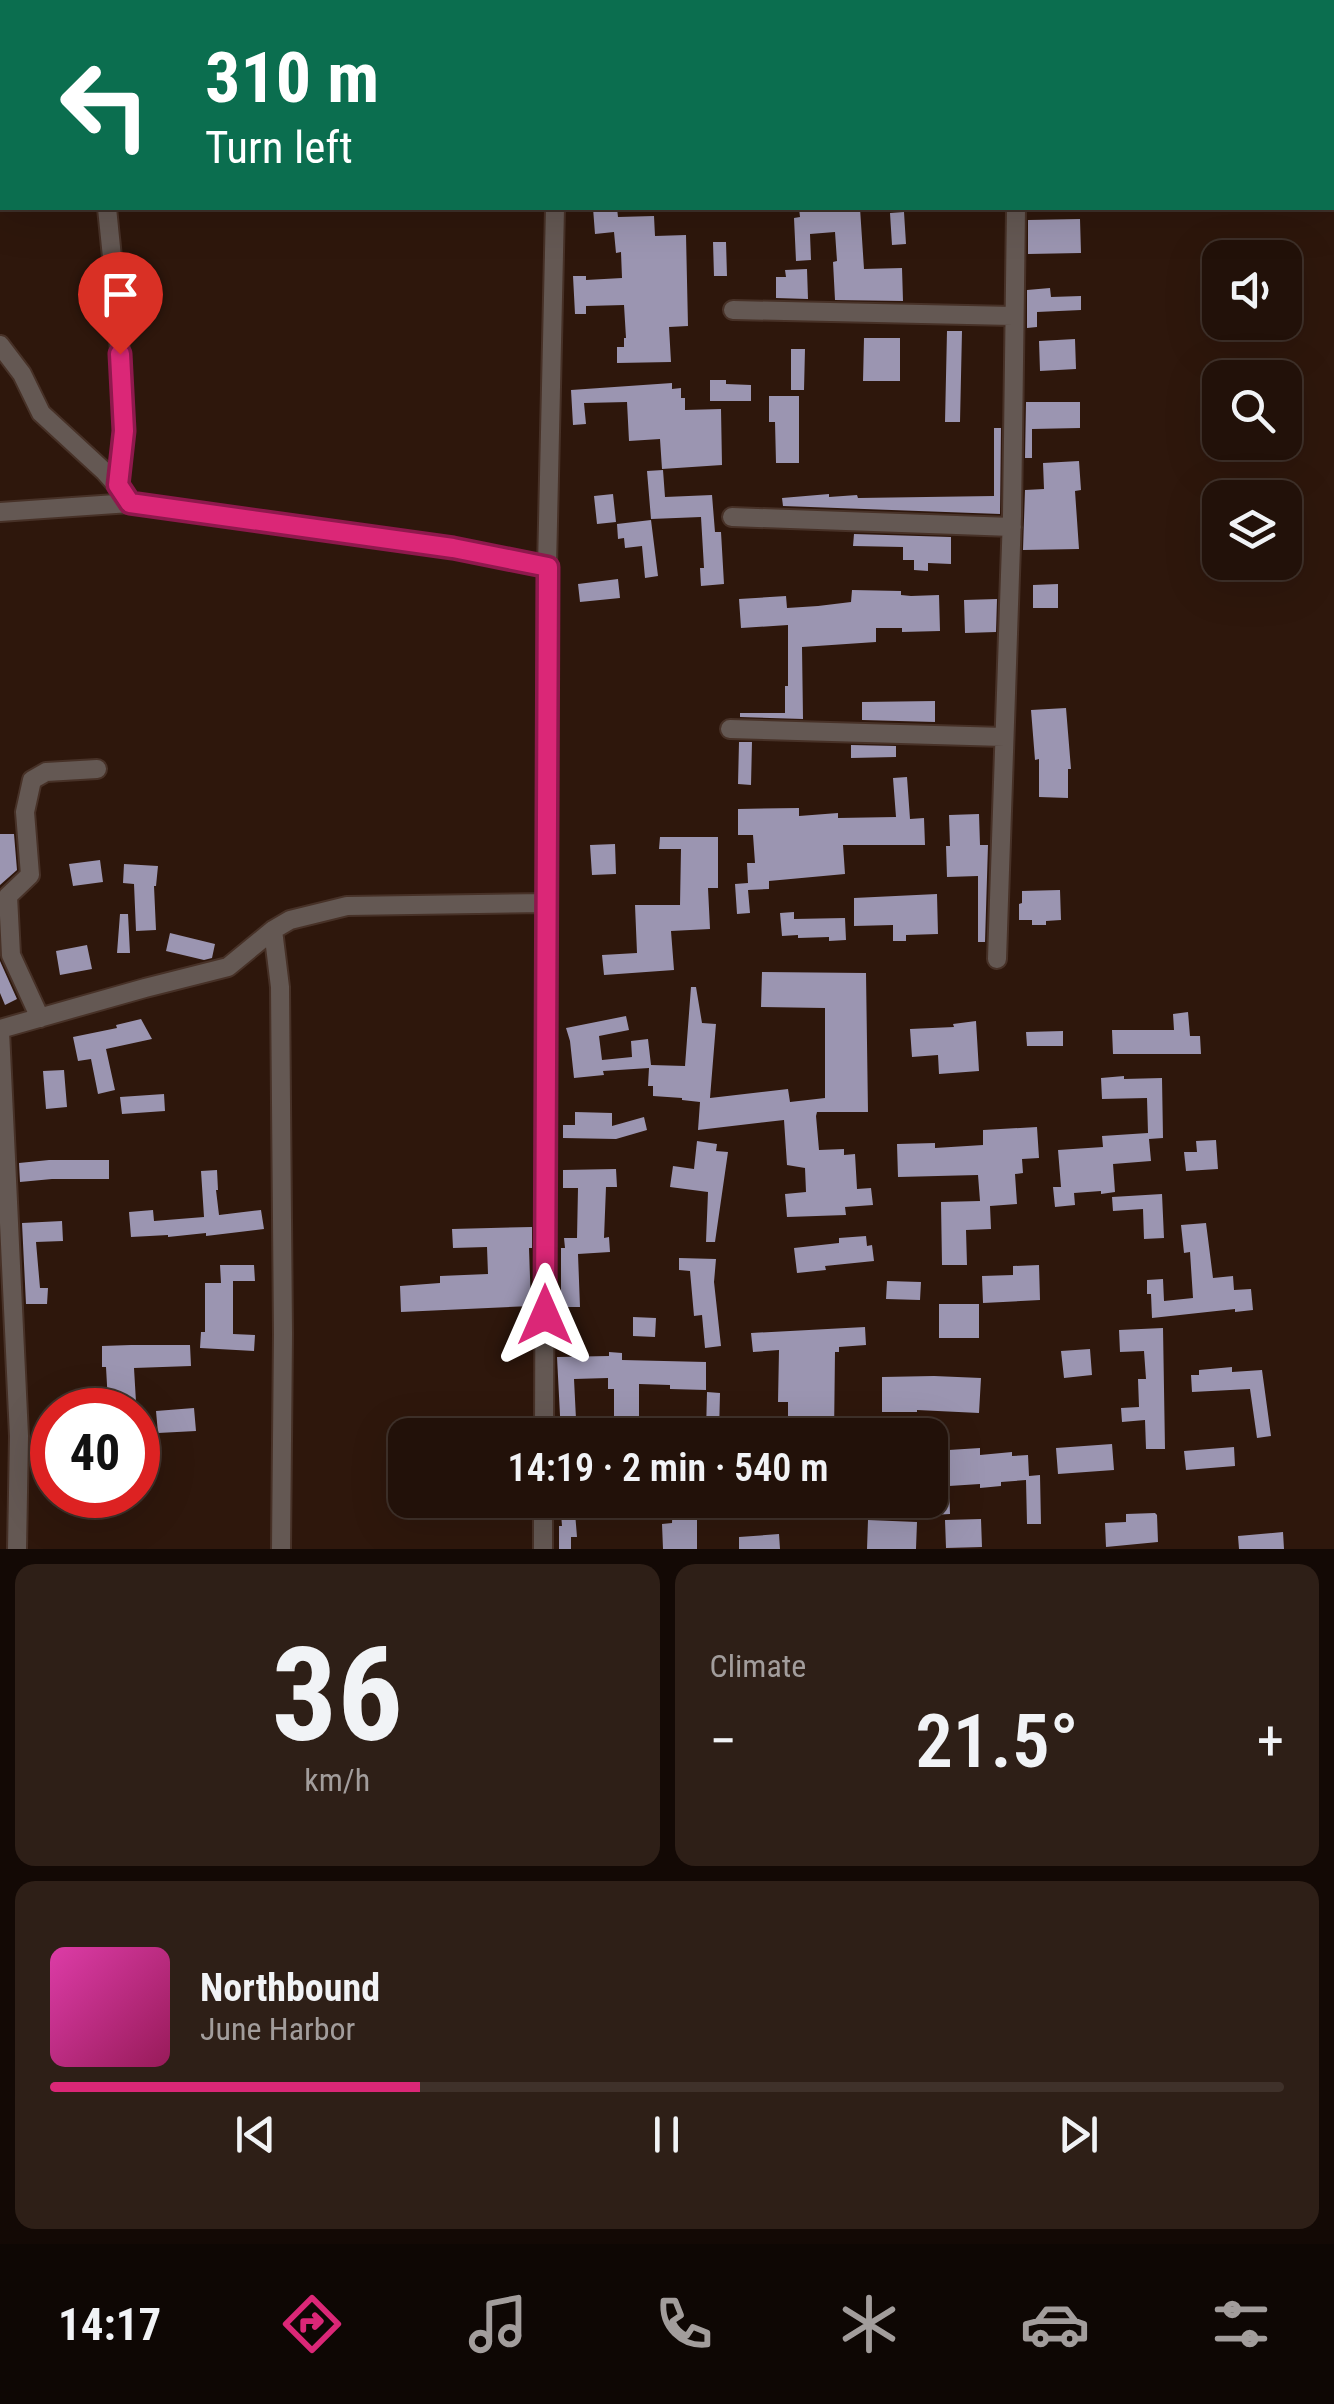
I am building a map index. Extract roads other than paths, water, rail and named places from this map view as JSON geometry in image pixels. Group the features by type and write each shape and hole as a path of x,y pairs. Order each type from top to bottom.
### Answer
{"street":[{"path":"107,210 124,431 118,485"},
{"path":"544,1418 548,567 555,210"},
{"path":"997,959 1012,527 1016,210"},
{"path":"733,310 1013,316"},
{"path":"0,345 22,374 41,414 118,485 130,503"},
{"path":"0,512 130,503 453,548 548,567"},
{"path":"732,517 1012,527"},
{"path":"730,729 1004,737"},
{"path":"40,1018 10,954 4,896 30,876 25,812 32,780 46,772 97,769"},
{"path":"17,1549 10,1437 0,1030 228,967 290,920 347,906 548,903"},
{"path":"272,930 280,987 281,1549"},
{"path":"543,1549 544,1518"}]}
